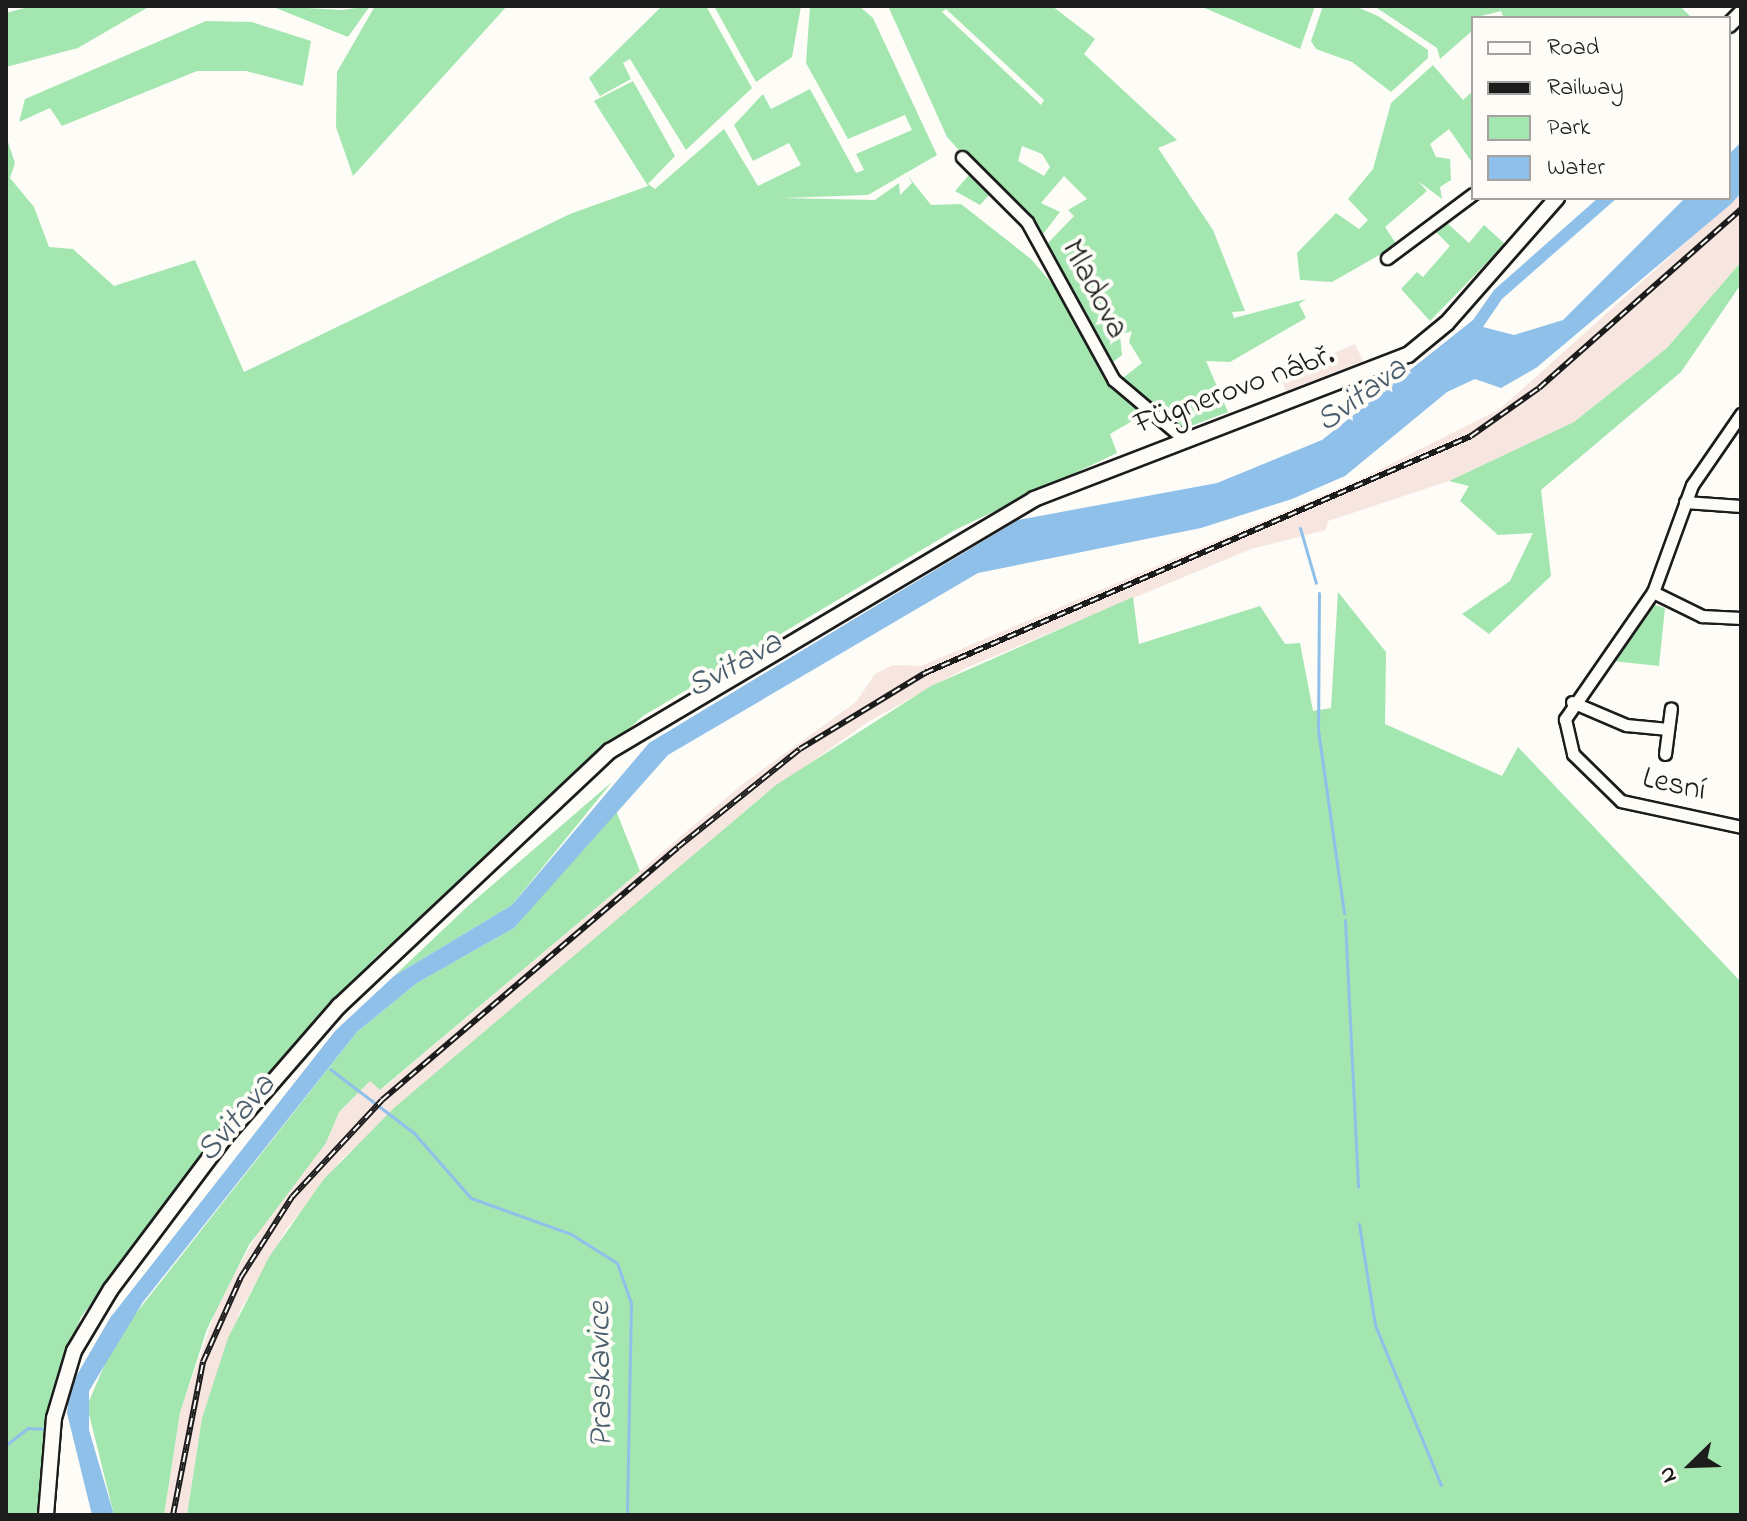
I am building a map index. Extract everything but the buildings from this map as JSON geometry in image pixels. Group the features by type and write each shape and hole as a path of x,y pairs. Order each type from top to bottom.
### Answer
{"street":[{"name":"Mladova","path":"962,157 1027,222 1114,380 1185,440"},
{"path":"1387,258 1471,195"},
{"name":"Fügnerovo nábř.","path":"46,1515 54,1418 89,1321 225,1137 339,1006 623,741 1014,509 1415,351 1555,200"},
{"path":"1668,729 1626,725 1572,702 1653,592 1685,502 1741,414"},
{"path":"1685,502 1741,506"},
{"path":"1653,592 1702,616 1741,618"},
{"name":"Lesní","path":"1572,702 1565,719 1573,754 1621,801 1741,827"},
{"path":"1665,754 1671,708"}],"shaded area":[{"path":"1741,193 1741,262 1667,348 1574,422 1449,481 1328,521 1326,530 1251,549 966,668 868,722 758,800 342,1159 286,1230 240,1311 202,1418 187,1515 164,1515 180,1413 219,1301 267,1217 326,1143 339,1112 370,1081 381,1090 744,783 856,702 875,674 893,665 921,666 1359,480 1500,409"},
{"path":"1355,344 1363,361 1286,391 1280,376"}],"green space":[{"path":"32,6 150,6 78,48 6,67 6,13"},
{"path":"271,6 342,10 370,6 348,37"},
{"path":"375,6 507,6 353,176 336,127 337,72"},
{"path":"662,6 706,6 752,88 686,150 630,59 623,63 631,79 600,96 589,78"},
{"path":"714,6 801,6 792,57 756,82"},
{"path":"810,6 859,6 873,18 937,155 868,195 782,198 875,200 899,183 900,195 912,183 908,176 931,205 961,204 1031,259 1061,294 1110,385 1146,413 1110,434 1117,453 955,530 643,716 376,957 220,1134 81,1317 45,1416 38,1515 6,1515 6,136 15,163 10,178 34,207 49,247 73,249 114,286 195,260 244,372 570,214 648,186 594,101 633,81 675,156 648,184 655,189 724,129 758,186 801,165 789,143 753,161 734,125 763,94 771,109 810,89 856,173 864,170 856,154 912,130 905,115 848,139 806,63"},
{"path":"888,6 1052,6 1095,39 1084,54 1177,140 1158,148 1213,230 1245,311 1232,312 1234,318 1306,299 1299,304 1306,318 1230,362 1206,361 1228,412 1183,429 1119,381 1142,363 1129,342 1132,331 1120,335 1122,355 1109,365 1045,246 1074,216 1068,210 1087,199 1064,176 1041,203 1060,212 1040,238 947,137","holes":["946,9 1044,100 1041,105 942,12","1022,146 1042,154 1050,167 1044,176 1018,161"]},
{"path":"1200,6 1315,6 1300,49"},
{"path":"1323,6 1355,6 1378,16 1428,50 1428,58 1391,92 1352,62 1316,49 1311,41"},
{"path":"1374,6 1680,6 1690,16 1503,16 1501,11 1471,16 1471,32 1440,59 1437,48"},
{"path":"206,21 252,22 311,41 303,86 246,71 197,71 62,126 50,108 19,122 25,99"},
{"path":"1433,65 1463,100 1471,93 1471,161 1449,129 1430,144 1436,157 1450,159 1451,180 1440,187 1442,199 1418,181 1427,191 1385,227 1397,245 1332,282 1300,280 1297,253 1336,213 1359,229 1368,220 1348,199 1373,169 1391,103"},
{"path":"969,175 990,194 980,205 955,191"},
{"path":"1446,222 1469,243 1484,225 1505,244 1430,321 1401,289 1417,272 1423,277 1450,246 1435,231"},
{"path":"1741,262 1741,284 1681,372 1541,490 1551,576 1489,634 1462,614 1510,581 1533,533 1498,535 1460,501 1469,486 1449,481 1574,422 1667,348"},
{"path":"1338,592 1386,652 1385,724 1502,776 1518,747 1741,982 1741,1515 187,1515 202,1418 228,1338 269,1257 323,1180 395,1107 776,785 931,686 1133,597 1139,644 1260,606 1285,644 1300,643 1313,711 1331,708"},
{"path":"1655,605 1665,608 1659,666 1612,661"},
{"path":"612,782 512,905 394,976 468,906"},
{"path":"615,808 640,871 380,1090 370,1081 339,1112 326,1143 249,1245 207,1329 180,1413 164,1515 114,1515 87,1406 115,1340 357,1032 417,983 514,928"}],"water":[{"path":"1741,142 1741,193 1731,204 1536,368 1501,388 1475,379 1447,392 1345,476 1292,499 1201,528 978,573 668,755 514,928 417,983 357,1032 143,1302 89,1391 89,1430 114,1515 92,1515 67,1413 70,1387 110,1318 335,1031 394,976 512,905 649,743 1018,520 1217,483 1322,440 1473,320 1494,290 1596,200 1615,200 1502,299 1483,327 1514,335 1563,320 1683,200 1731,200 1731,152"}],"waterway":[{"path":"1300,528 1316,583"},
{"path":"1319,593 1318,730 1344,913"},
{"path":"1345,920 1358,1187"},
{"name":"Praskavice","path":"330,1069 414,1133 471,1198 571,1234 617,1263 631,1303 627,1515"},
{"path":"1359,1224 1375,1325 1441,1485"},
{"path":"6,1445 28,1428 48,1429"}],"railway":[{"path":"173,1515 203,1362 241,1277 292,1197 382,1100 678,847 800,749 925,673 1471,436 1539,388 1741,209"}],"water label":[{"name":"Svitava","path":"1362,396"},
{"name":"Svitava","path":"735,666"},
{"name":"Svitava","path":"237,1119"}]}
